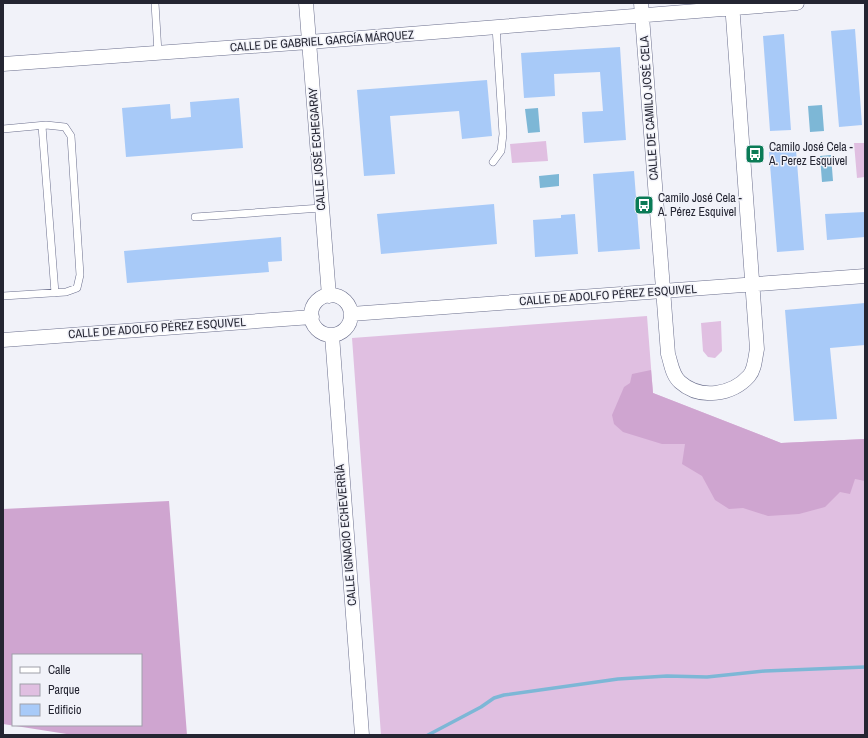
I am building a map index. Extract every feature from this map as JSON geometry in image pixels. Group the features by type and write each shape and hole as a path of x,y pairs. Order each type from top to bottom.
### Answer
{"street":[{"name":"CALLE JOSÉ ECHEGARAY","path":"306,3 329,296"},
{"name":"CALLE DE GABRIEL GARCÍA MÁRQUEZ","path":"3,64 496,27 641,9 797,3"},
{"name":"CALLE DE CAMILO JOSÉ CELA","path":"641,9 668,354 673,371 680,382 691,388 706,393 722,392 736,388 750,375 755,362 757,349 732,6"},
{"name":"CALLE DE ADOLFO PÉREZ ESQUIVEL","path":"351,314 865,276"},
{"path":"329,296 342,298 348,305 351,314 350,321 346,329 338,334 332,335 320,332 315,327 312,317 312,309 316,303 323,297 329,296"},
{"name":"CALLE DE ADOLFO PÉREZ ESQUIVEL","path":"3,340 312,317"},
{"name":"CALLE IGNACIO ECHEVERRÍA","path":"332,335 362,735"}],"lane":[{"path":"155,3 158,53"},
{"path":"493,162 501,151 503,134 496,27"},
{"path":"42,126 55,293"},
{"path":"3,129 42,126 65,127 71,136 80,275 77,288 66,292 3,296"},
{"path":"195,217 321,208"}],"green space":[{"path":"546,141 548,161 512,163 510,144"},
{"path":"854,143 865,143 865,177 857,178"},
{"path":"647,316 653,393 781,443 865,439 865,735 381,735 352,338"},
{"path":"721,321 722,351 715,358 708,357 703,351 701,323"}],"shaded area":[{"path":"651,370 653,393 781,443 865,439 865,481 855,479 850,494 840,492 825,507 799,514 768,516 743,508 729,509 715,500 702,476 682,464 685,444 662,444 623,432 614,424 612,415 624,387 630,383 632,374"},
{"path":"169,501 187,735 73,735 16,726 142,726 142,654 12,654 12,725 3,724 3,509"}],"water":[{"path":"822,105 824,131 810,132 808,106"},
{"path":"538,108 540,132 528,133 525,109"},
{"path":"831,155 833,181 822,182 820,156"},
{"path":"559,174 559,186 540,188 539,176"}],"building":[{"path":"855,29 862,125 839,127 831,31"},
{"path":"784,34 791,130 770,131 763,36"},
{"path":"620,47 626,140 584,143 582,112 603,111 600,72 554,74 555,96 524,98 521,53"},
{"path":"487,80 492,136 462,139 459,111 390,116 395,174 364,176 357,90"},
{"path":"239,98 243,148 126,157 122,108 170,104 171,119 191,117 190,102"},
{"path":"796,150 804,250 777,252 769,152"},
{"path":"634,171 640,249 598,252 593,174"},
{"path":"494,204 497,244 381,254 377,214"},
{"path":"865,212 865,237 827,240 825,214"},
{"path":"575,214 578,254 535,257 533,220 561,218 561,215"},
{"path":"281,237 282,261 268,262 269,272 127,283 124,251"},
{"path":"865,303 865,345 830,348 837,419 794,421 785,310"}],"waterway":[{"path":"428,735 481,707 494,698 504,695 618,679 667,676 707,677 765,671 865,667"}],"place":[{"name":"Camilo José Cela - A. Perez Esquivel","path":"755,154"},
{"name":"Camilo José Cela - A. Pérez Esquivel","path":"644,205"}]}
